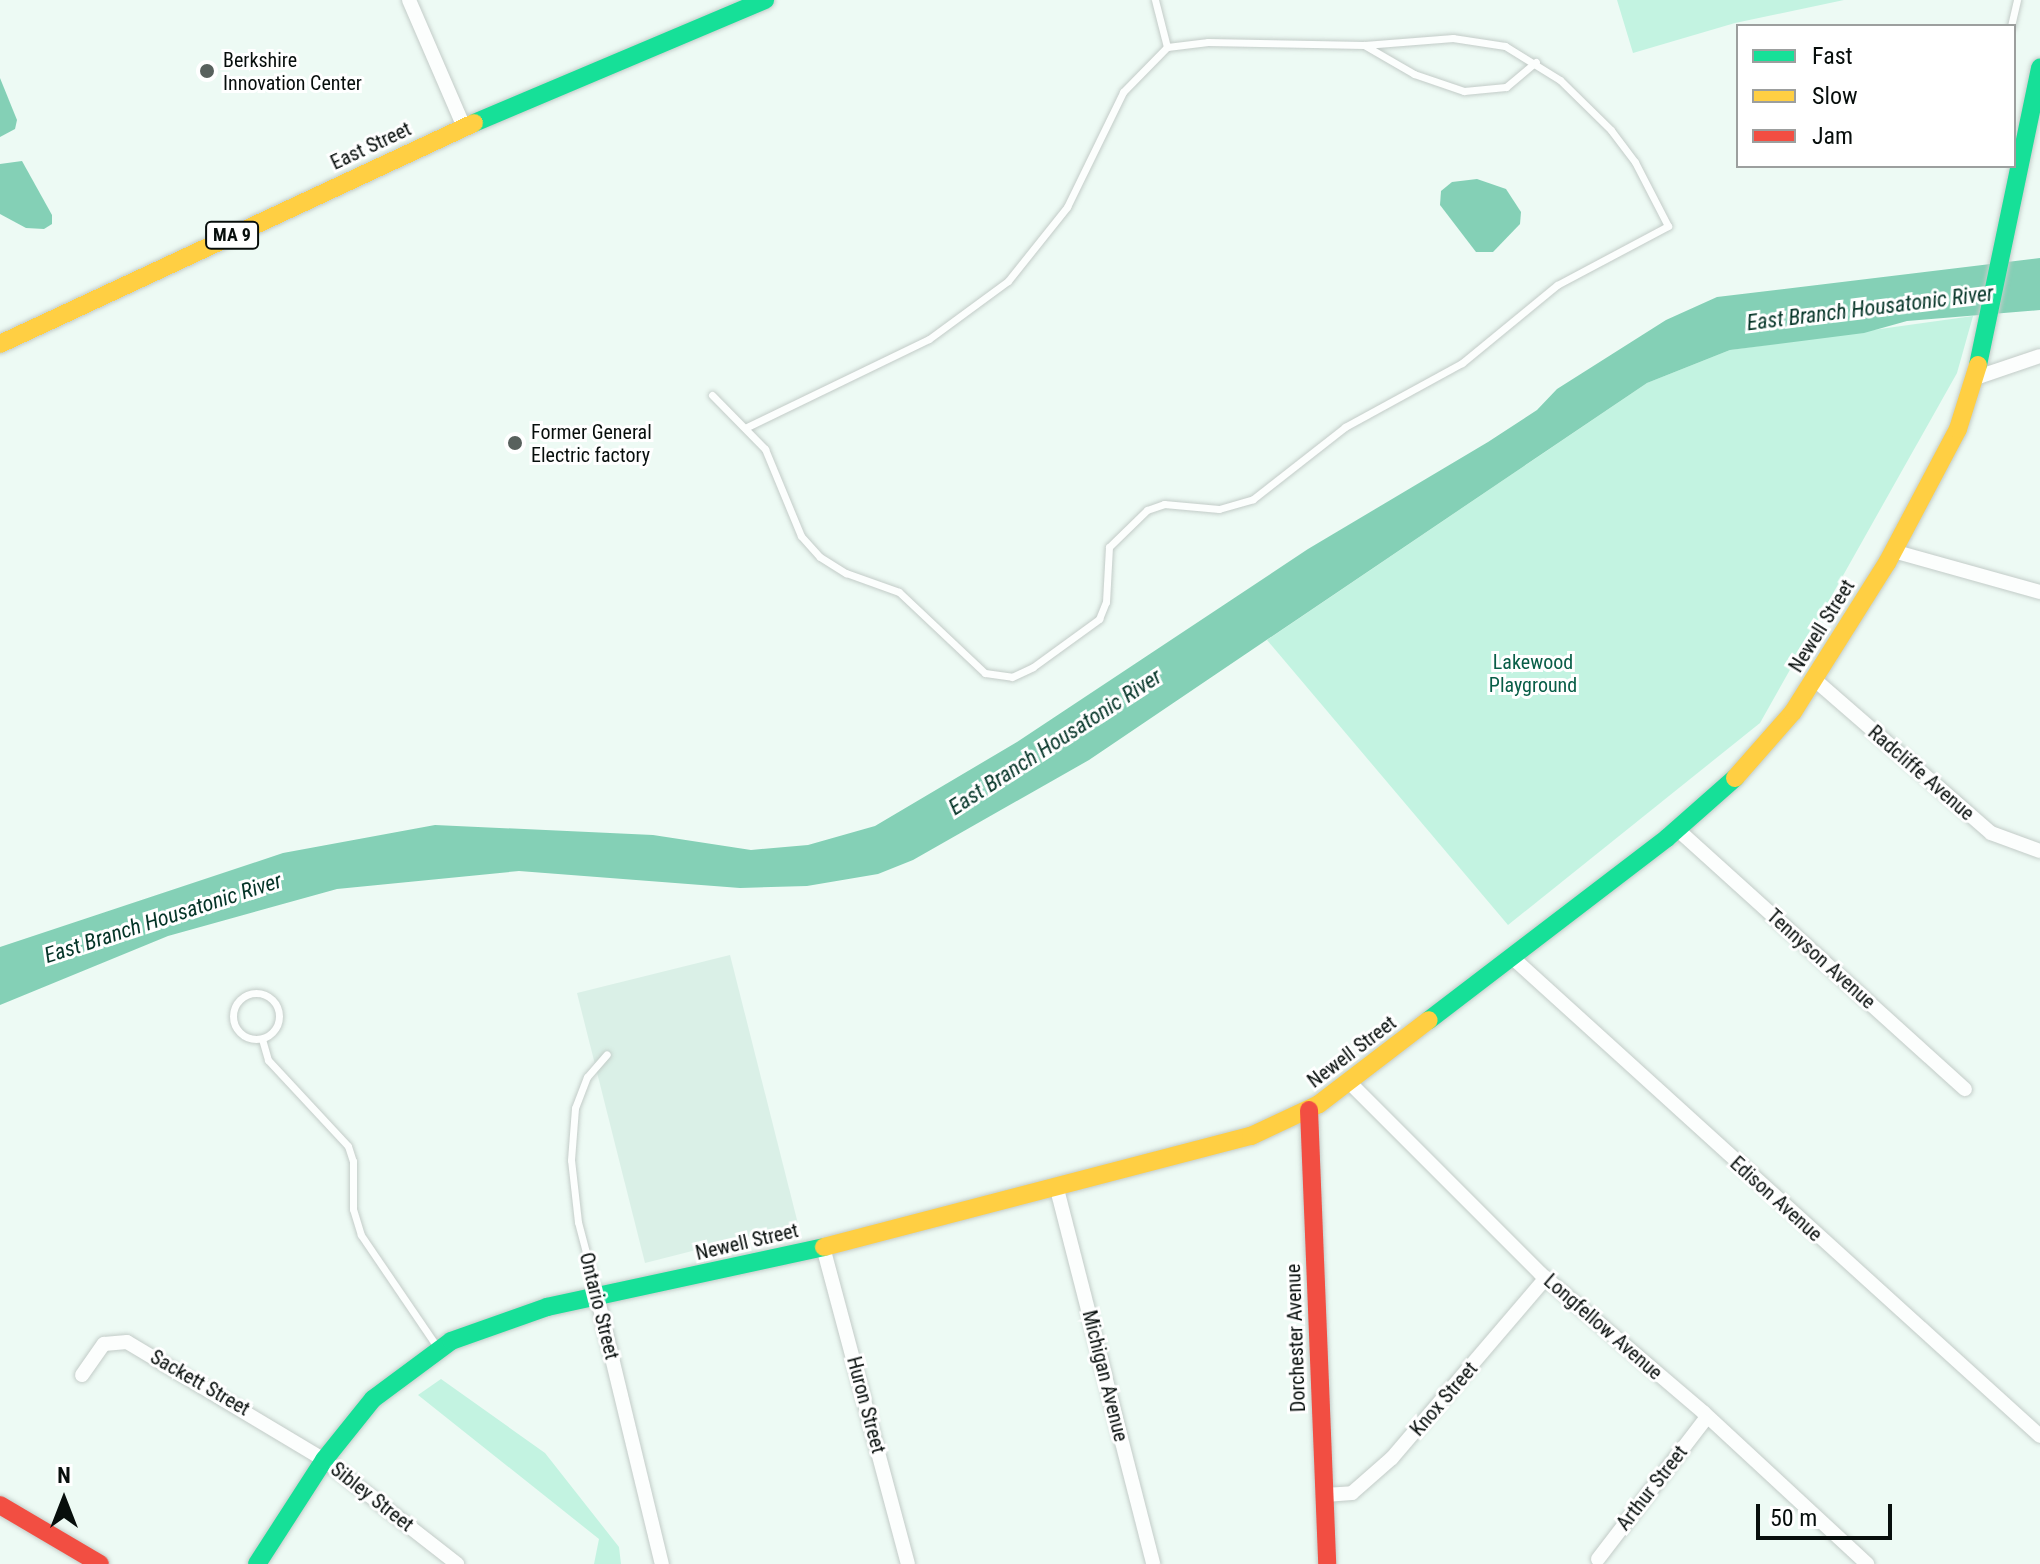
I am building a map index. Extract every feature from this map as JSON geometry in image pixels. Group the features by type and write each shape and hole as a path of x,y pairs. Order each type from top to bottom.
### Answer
{"main road":[{"name":"East Street","path":"0,344 464,127 765,0"},
{"name":"Newell Street","path":"257,1564 324,1460 373,1399 439,1349 516,1316 823,1247 1057,1189 1251,1136 1309,1110 1514,959 1677,829 1751,764 1815,680 1893,551 1958,429 1978,377 1990,328 2007,240 2018,156 2037,99 2040,67"},
{"name":"Dorchester Avenue","path":"1309,1110 1327,1564"},
{"path":"0,1505 100,1564"}],"street":[{"path":"409,0 464,127"},
{"path":"1978,377 2040,356"},
{"path":"1893,551 2040,592"},
{"name":"Radcliffe Avenue","path":"1815,680 1991,833 2038,851"},
{"name":"Tennyson Avenue","path":"1677,829 1965,1089"},
{"name":"Edison Avenue","path":"1514,959 2040,1436"},
{"name":"Longfellow Avenue","path":"1348,1081 1546,1278 1707,1417 1857,1561"},
{"name":"Michigan Avenue","path":"1057,1189 1153,1564"},
{"name":"Huron Street","path":"823,1247 908,1564"},
{"name":"Knox Street","path":"1325,1495 1352,1493 1392,1458 1546,1278"},
{"name":"Ontario Street","path":"597,1296 662,1564"},
{"name":"Sackett Street","path":"82,1375 104,1344 127,1342 324,1460"},
{"name":"Arthur Street","path":"1598,1559 1707,1417"},
{"name":"Sibley Street","path":"324,1460 457,1564"}],"lane":[{"path":"1155,0 1167,47"},
{"path":"2011,24 2017,0"},
{"path":"712,395 765,449 801,536 820,557 907,598 985,673 1001,677 1023,674 1099,619 1106,602 1109,547 1147,510 1164,504 1219,509 1253,499 1345,427 1462,363 1557,285 1668,226 1635,162 1611,130 1536,62 1505,46 1470,39 1364,45 1208,42 1167,47 1123,92 1067,207 1008,281 929,339 745,428"},
{"path":"1364,45 1414,74 1464,91 1506,87 1536,62"},
{"path":"250,994 269,997 278,1010 277,1026 262,1039 246,1038 233,1022 236,1003 250,994"},
{"path":"262,1039 268,1060 348,1146 353,1161 353,1209 361,1235 439,1349"},
{"name":"Ontario Street","path":"597,1296 578,1222 571,1160 575,1108 587,1077 607,1054"}],"shaded area":[{"path":"730,955 798,1224 645,1263 577,993"}],"green space":[{"path":"1617,0 1844,0 1735,23 1633,53"},
{"name":"Lakewood Playground","path":"1973,316 1957,373 1760,723 1508,925 1267,640 1647,383 1730,350"},
{"path":"441,1379 545,1453 619,1547 621,1564 594,1564 599,1539 418,1395"}],"water":[{"path":"0,78 17,120 15,129 0,137"},
{"path":"22,161 52,215 52,224 44,229 26,228 0,214 0,164"},
{"path":"1477,179 1506,189 1521,212 1520,224 1493,252 1476,252 1440,205 1441,191 1452,182"},
{"name":"East Branch Housatonic River","path":"2040,258 2040,310 1907,321 1864,333 1730,350 1647,383 1089,760 913,860 878,874 807,886 740,888 519,871 337,889 168,936 0,1005 0,947 283,853 435,825 653,835 751,850 808,845 875,826 1017,742 1308,549 1488,442 1537,410 1557,389 1666,320 1717,297"}],"traffic: fast":[{"path":"474,123 765,0"},
{"path":"1978,365 2040,67"},
{"path":"1429,1020 1667,838 1735,778"},
{"path":"257,1564 324,1460 373,1399 451,1341 547,1307 824,1247"}],"traffic: slow":[{"path":"0,344 474,123"},
{"path":"1735,778 1793,712 1887,563 1958,429 1978,365"},
{"path":"824,1247 1251,1136 1319,1104 1429,1020"}],"traffic: jam":[{"path":"1309,1110 1327,1564"},
{"path":"0,1505 100,1564"}],"place":[{"name":"Berkshire Innovation Center","path":"207,71"},
{"name":"Former General Electric factory","path":"515,443"}]}
